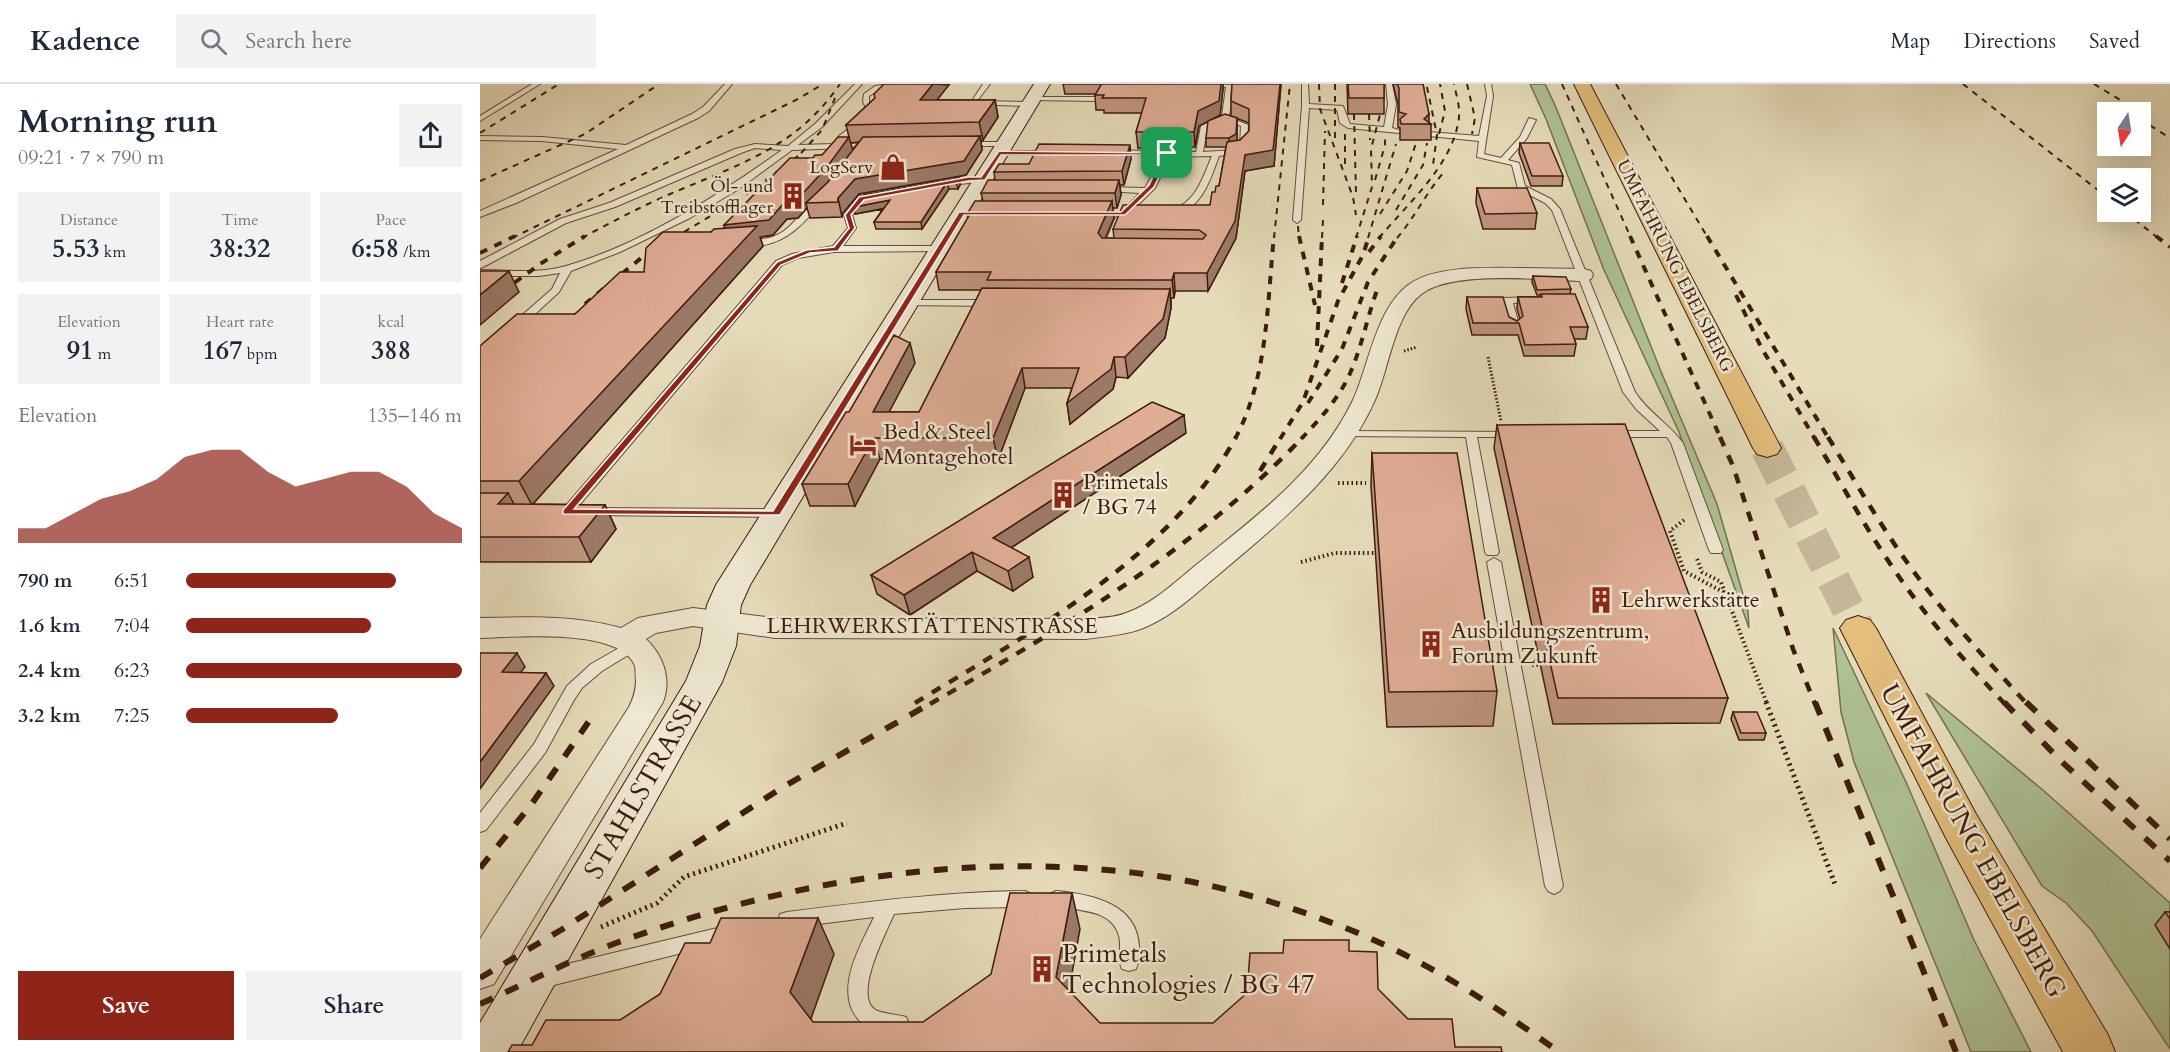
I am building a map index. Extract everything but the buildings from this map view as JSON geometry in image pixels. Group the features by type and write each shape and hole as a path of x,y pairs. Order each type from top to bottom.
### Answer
{"main road":[{"name":"UMFAHRUNG EBELSBERG","path":"1582,84 1767,448"},
{"name":"UMFAHRUNG EBELSBERG","path":"1858,628 1961,826 2090,1052"}],"street":[{"name":"STAHLSTRASSE","path":"490,1052 704,682 718,646 724,604 733,585 939,249 976,198 1035,95"},
{"name":"LEHRWERKSTÄTTENSTRASSE","path":"629,642 648,625 693,617 775,628 1086,629 1120,625 1137,620 1177,595 1310,482 1346,434 1374,376 1393,321 1406,299 1416,288 1428,281 1461,275 1584,274"},
{"path":"480,628 576,628 606,631 629,642 644,655 652,671 651,692 642,712 480,972"}],"lane":[{"path":"480,118 537,84"},
{"path":"480,214 630,148 706,109 729,84"},
{"path":"480,273 539,273 567,270 638,241 712,202 790,148 819,125 859,84"},
{"path":"836,147 853,129 871,117 873,110 866,102 866,95 886,84"},
{"path":"987,84 972,104 1035,95 1098,99"},
{"path":"1297,220 1306,106 1305,84"},
{"path":"1385,130 1389,127 1392,104 1389,84"},
{"path":"1488,84 1490,96 1480,155 1482,158 1515,163 1521,187 1548,201 1556,209 1584,274 1588,300 1629,392 1642,411 1671,434 1677,442 1716,550"},
{"path":"1200,85 1230,85 1225,118"},
{"path":"1306,106 1340,108 1344,123 1348,126 1399,131"},
{"path":"1103,152 1199,155 1236,153 1244,147 1244,125 1225,118 1204,128 1199,155"},
{"path":"1503,161 1524,138 1532,120"},
{"path":"1429,134 1483,139"},
{"path":"480,138 542,139 630,148"},
{"path":"480,265 563,222 612,206 738,151 755,146 790,148 880,144"},
{"path":"950,144 1064,152"},
{"path":"859,155 863,145"},
{"path":"1118,251 1107,251 1122,213 1147,191 1167,153"},
{"path":"1172,213 1193,204 1199,196 1215,155"},
{"path":"934,185 968,179 976,198"},
{"path":"734,244 767,242 786,236 830,189"},
{"path":"1097,189 1147,191"},
{"path":"836,249 852,228 847,218 855,206 862,198 882,195"},
{"path":"1112,213 1134,214"},
{"path":"638,241 656,244"},
{"path":"776,513 561,512 779,263 808,251 939,249"},
{"path":"505,336 556,290 567,270"},
{"path":"1515,328 1507,300 1551,300"},
{"path":"906,303 999,303"},
{"path":"1346,434 1530,434"},
{"path":"1471,434 1554,886"},
{"path":"1598,434 1671,434"},
{"path":"480,825 530,762 548,735 568,695 577,684 629,642"},
{"path":"764,925 888,907 998,898 1062,900 1098,906 1118,917 1127,931 1129,963"},
{"path":"888,907 868,953 859,985 860,1005 869,1018 883,1023 915,1025"},
{"path":"531,981 742,930"}],"path":[{"path":"1488,357 1504,434"},
{"path":"1335,483 1366,483"},
{"path":"1685,519 1670,531 1684,571 1725,593"},
{"path":"1695,551 1702,572 1721,582 1836,887"},
{"path":"1301,562 1335,553 1376,553"},
{"path":"1670,558 1680,558"},
{"path":"591,931 656,903 666,897 676,882 684,876 847,823"}],"green space":[{"path":"1530,84 1545,84 1555,105 1662,374 1717,504 1748,612 1749,628 1679,432 1604,270 1546,119"},
{"path":"1833,628 1906,782 1974,940 2031,1052 1971,1052 1854,762 1841,712"},
{"path":"1926,693 2044,791 2170,903 2170,1049 2092,931 2066,903 2042,886"}],"tunnel":[{"path":"1767,448 1858,628"}],"railway":[{"path":"480,133 559,84"},
{"path":"480,181 585,134 659,84"},
{"path":"512,238 798,99 823,84"},
{"path":"582,238 669,194 728,170 770,149 807,122 840,84"},
{"path":"1274,238 1290,84"},
{"path":"1319,84 1320,109 1353,197 1356,215"},
{"path":"1335,84 1335,141"},
{"path":"1356,238 1372,187 1371,149 1383,103 1381,84"},
{"path":"1439,134 1445,111 1440,84"},
{"path":"1379,238 1428,182 1448,151 1459,117 1454,84"},
{"path":"1467,84 1475,118 1472,134"},
{"path":"1562,84 1631,238"},
{"path":"1616,84 1708,238"},
{"path":"1963,84 2097,189"},
{"path":"2094,84 2124,102"},
{"path":"1427,87 1437,135 1433,165"},
{"path":"793,162 822,130 835,98"},
{"path":"1354,114 1356,194"},
{"path":"1369,114 1370,140"},
{"path":"2151,126 2170,138"},
{"path":"1323,205 1325,131"},
{"path":"1345,134 1345,167"},
{"path":"1375,180 1385,145 1385,134"},
{"path":"1380,214 1407,171 1416,143"},
{"path":"1396,210 1423,165 1427,143"},
{"path":"1368,238 1396,144"},
{"path":"674,238 747,194 798,156"},
{"path":"1397,238 1444,172"},
{"path":"1322,238 1323,220"},
{"path":"2138,222 2158,238"},
{"path":"1298,226 1299,238"},
{"path":"480,253 515,236"},
{"path":"502,292 540,264 585,236"},
{"path":"585,304 646,254 676,236"},
{"path":"1236,437 1246,416 1260,366 1274,236"},
{"path":"1299,236 1315,305"},
{"path":"1317,346 1322,236"},
{"path":"1342,283 1357,236"},
{"path":"1280,439 1303,402 1338,301 1363,255 1369,236"},
{"path":"1369,252 1381,236"},
{"path":"1308,403 1342,349 1368,282 1398,236"},
{"path":"1630,236 1721,439"},
{"path":"1707,236 1829,439"},
{"path":"2156,236 2170,247"},
{"path":"1301,439 1329,407 1347,380 1379,285"},
{"path":"1736,295 1761,347 1815,439"},
{"path":"915,703 1049,620 1094,589 1135,556 1174,520 1208,480 1236,437"},
{"path":"1260,471 1281,437"},
{"path":"1720,437 1733,466 1793,649 1815,704"},
{"path":"1814,437 1868,529 1900,578 1943,634 2005,704"},
{"path":"1828,437 1882,525 1917,576 1956,625 2027,704"},
{"path":"930,704 1029,646 1126,584 1219,515 1301,439"},
{"path":"480,978 561,930 783,787 933,702"},
{"path":"1815,702 1956,1052"},
{"path":"2004,702 2062,762 2170,861"},
{"path":"2026,702 2170,839"},
{"path":"480,868 531,805 594,714"},
{"path":"480,1004 616,943 748,902 815,887 884,876 952,869 1021,866 1090,869 1158,876 1226,889 1292,908 1335,924 1365,936 1452,980 1559,1052"}],"place":[{"name":"LogServ","path":"893,167"},
{"name":"Öl- und Treibstofflager","path":"793,196"},
{"name":"Bed & Steel Montagehotel","path":"863,445"},
{"name":"Primetals / BG 74","path":"1063,495"},
{"name":"Lehrwerkstätte","path":"1601,600"},
{"name":"Ausbildungszentrum, Forum Zukunft","path":"1431,644"},
{"name":"Primetals Technologies / BG 47","path":"1042,969"}],"route":[{"path":"999,153 1167,153 1152,186 1122,213 962,213 776,513 567,512 779,263 808,251 836,249 852,228 847,218 848,215 862,198 968,179 982,179 999,153"}]}
